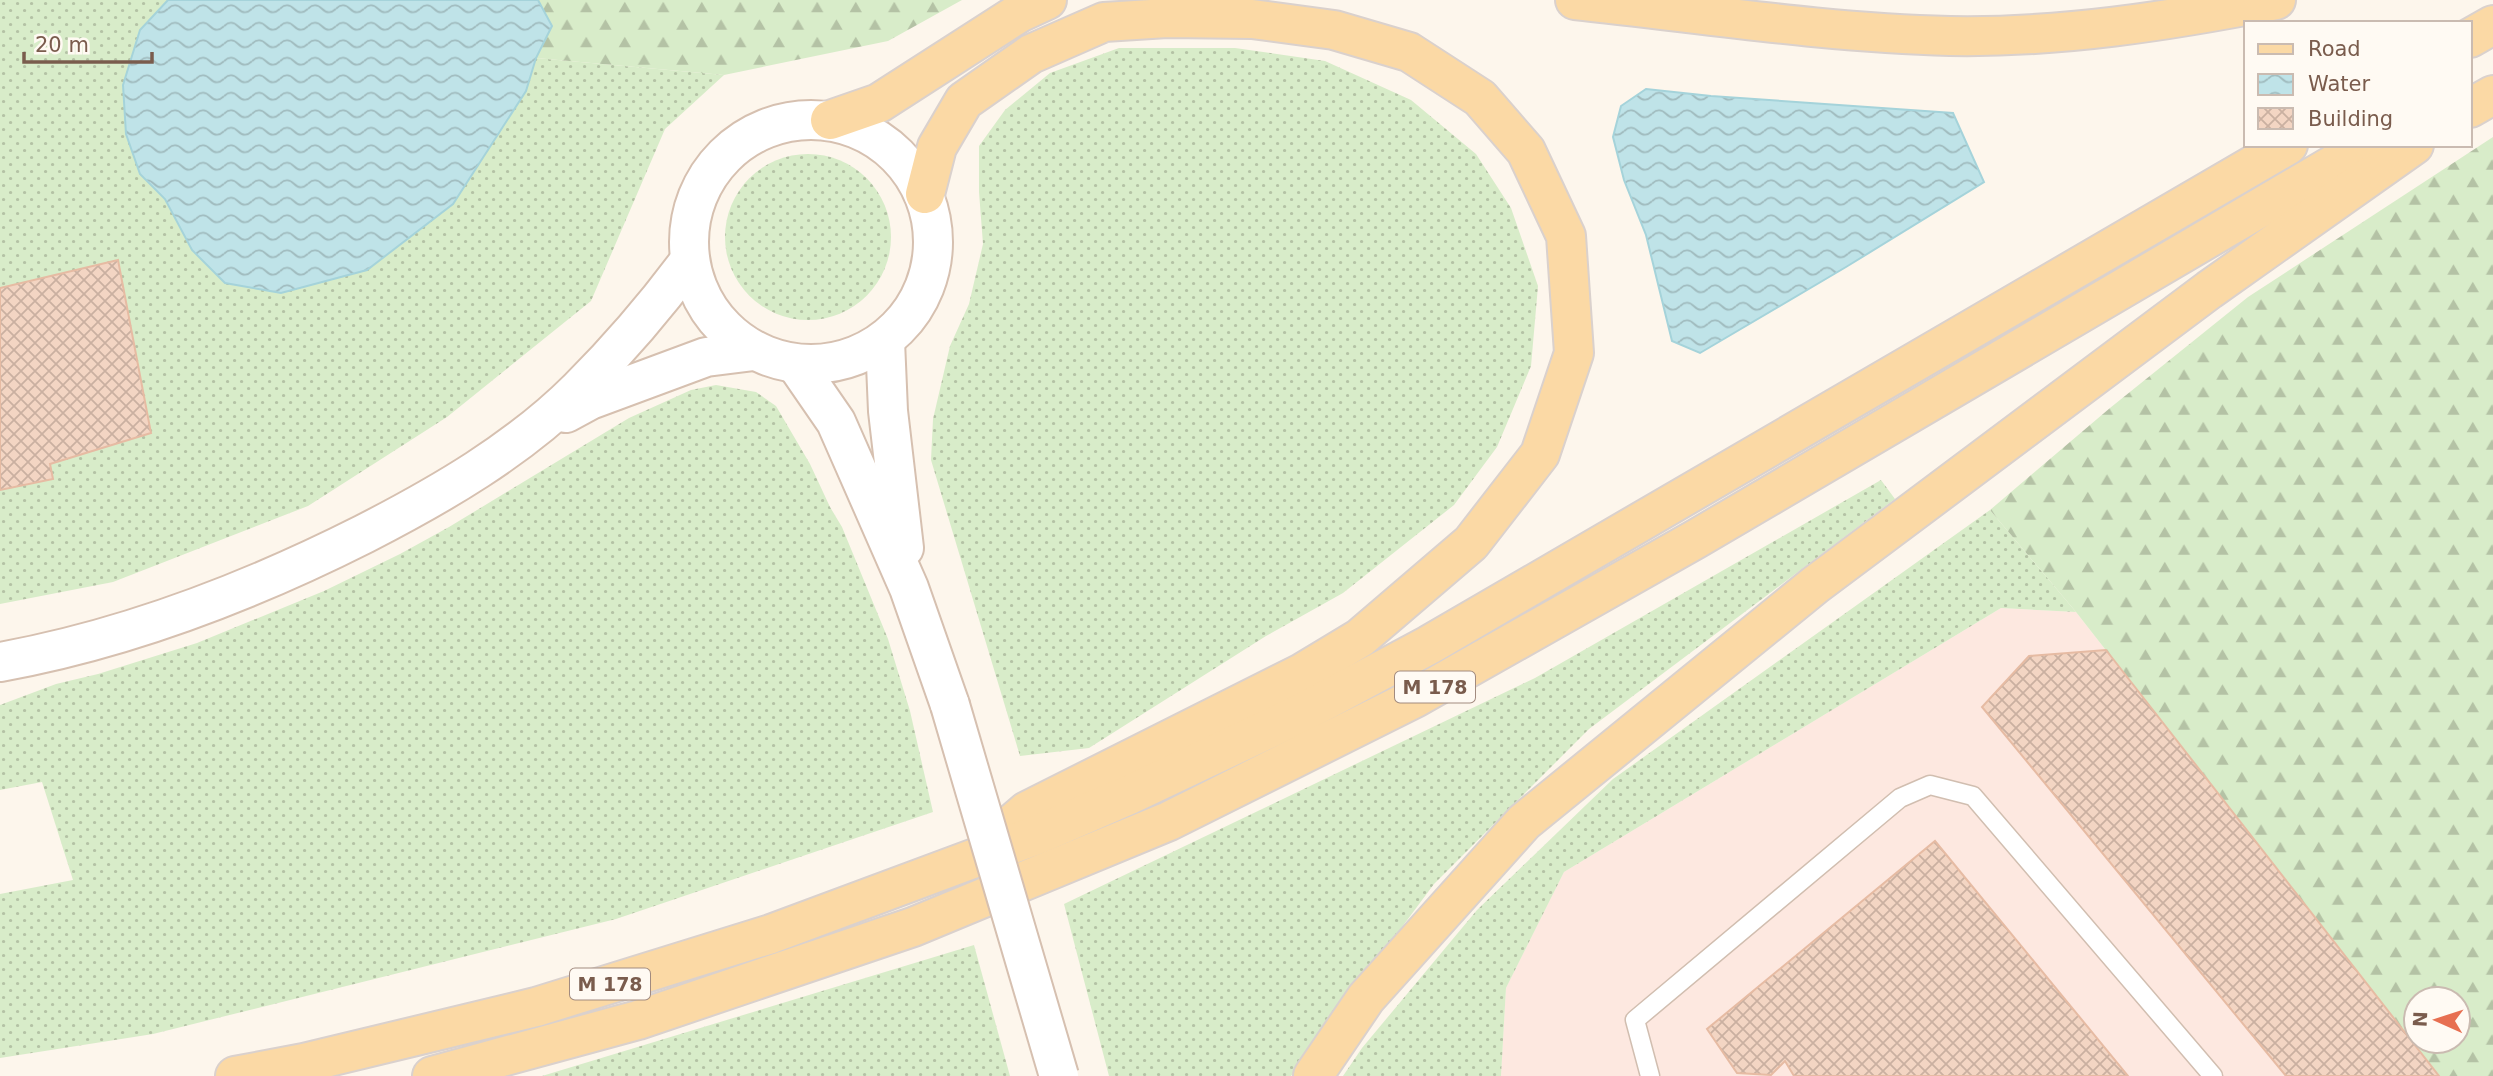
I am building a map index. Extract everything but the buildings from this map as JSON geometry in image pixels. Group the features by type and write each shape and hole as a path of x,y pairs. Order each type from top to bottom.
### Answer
{"main road":[{"path":"830,120 879,103 1019,13 1048,0"},
{"path":"1575,0 1802,26 1948,36 2019,35 2100,28 2177,18 2276,0"},
{"path":"925,194 937,147 964,101 1031,54 1104,22 1167,18 1252,19 1334,30 1409,52 1480,98 1526,151 1566,236 1574,353 1540,454 1471,543 1360,638 1277,686 1027,811 976,856"},
{"path":"2472,37 2493,25"},
{"path":"2472,87 2493,75"},
{"path":"2472,107 2493,95"},
{"path":"792,120 830,120 870,133 903,159 925,194 934,228 933,262 922,295 903,324 885,341 858,356 827,364 796,364 774,360 754,351 724,328 701,297 690,260 690,222 702,185 725,155 756,132 792,120"},
{"name":"M 178","path":"234,1076 304,1063 536,1007 771,934 1037,835 1129,795 1300,714 1429,645 2285,147"},
{"name":"M 178","path":"432,1076 638,1020 900,931 1169,821 1415,698 1696,539 2364,147"},
{"path":"1313,1076 1366,998 1524,822 1815,585 2210,290 2411,147"},
{"path":"522,438 578,390 659,302 690,260"},
{"path":"885,341 888,411 909,588"},
{"path":"0,662 138,629 296,569 432,499 522,438 590,400 706,357 754,351"},
{"path":"796,364 836,422 909,588 950,705 1059,1076"}],"lane":[{"path":"1650,1076 1634,1020 1900,798 1930,785 1973,796 2213,1076"}],"shaded area":[{"path":"2001,608 2076,612 2402,1029 2402,1055 2423,1055 2439,1076 1501,1076 1506,988 1564,872"}],"green space":[{"path":"0,0 168,0 140,30 140,174 165,199 192,250 526,91 536,58 724,75 665,129 591,301 447,417 308,506 113,582 0,604"},
{"path":"538,0 962,0 888,41 724,75 536,58 552,26"},
{"path":"1119,48 1235,48 1325,61 1411,100 1476,154 1511,208 1538,286 1531,366 1497,447 1454,505 1343,593 1266,636 1089,748 1020,756 931,460 933,419 950,346 969,304 983,244 979,146 1005,110 1050,73"},
{"path":"2493,137 2493,1076 2439,1076 2423,1055 2472,1055 2472,985 2402,985 2402,1029 2076,612 1990,510 2110,408 2248,297"},
{"path":"808,154 840,160 867,178 885,205 891,237 885,269 867,296 840,314 808,320 776,314 749,296 731,269 725,237 731,205 749,178 776,160"},
{"path":"716,385 756,392 776,406 810,464 842,527 888,639 910,711 933,812 616,919 153,1034 0,1058 0,894 73,880 42,782 0,790 0,705 56,684 98,674 197,643 324,591 449,527 629,418 691,390"},
{"path":"1881,480 1895,499 1589,729 1434,884 1291,1076 1109,1076 1064,904 1535,678"},
{"path":"1990,510 2076,612 2001,608 1564,872 1506,988 1501,1076 1343,1076 1362,1048 1477,910 1613,779"},
{"path":"974,945 1010,1076 542,1076"}],"water":[{"path":"168,0 538,0 552,26 536,58 526,91 453,204 367,270 281,293 225,283 192,250 165,199 140,174 126,134 123,85 140,30"},
{"path":"1646,89 1953,113 1984,182 1700,353 1672,341 1646,235 1624,180 1613,137 1621,106"}]}
